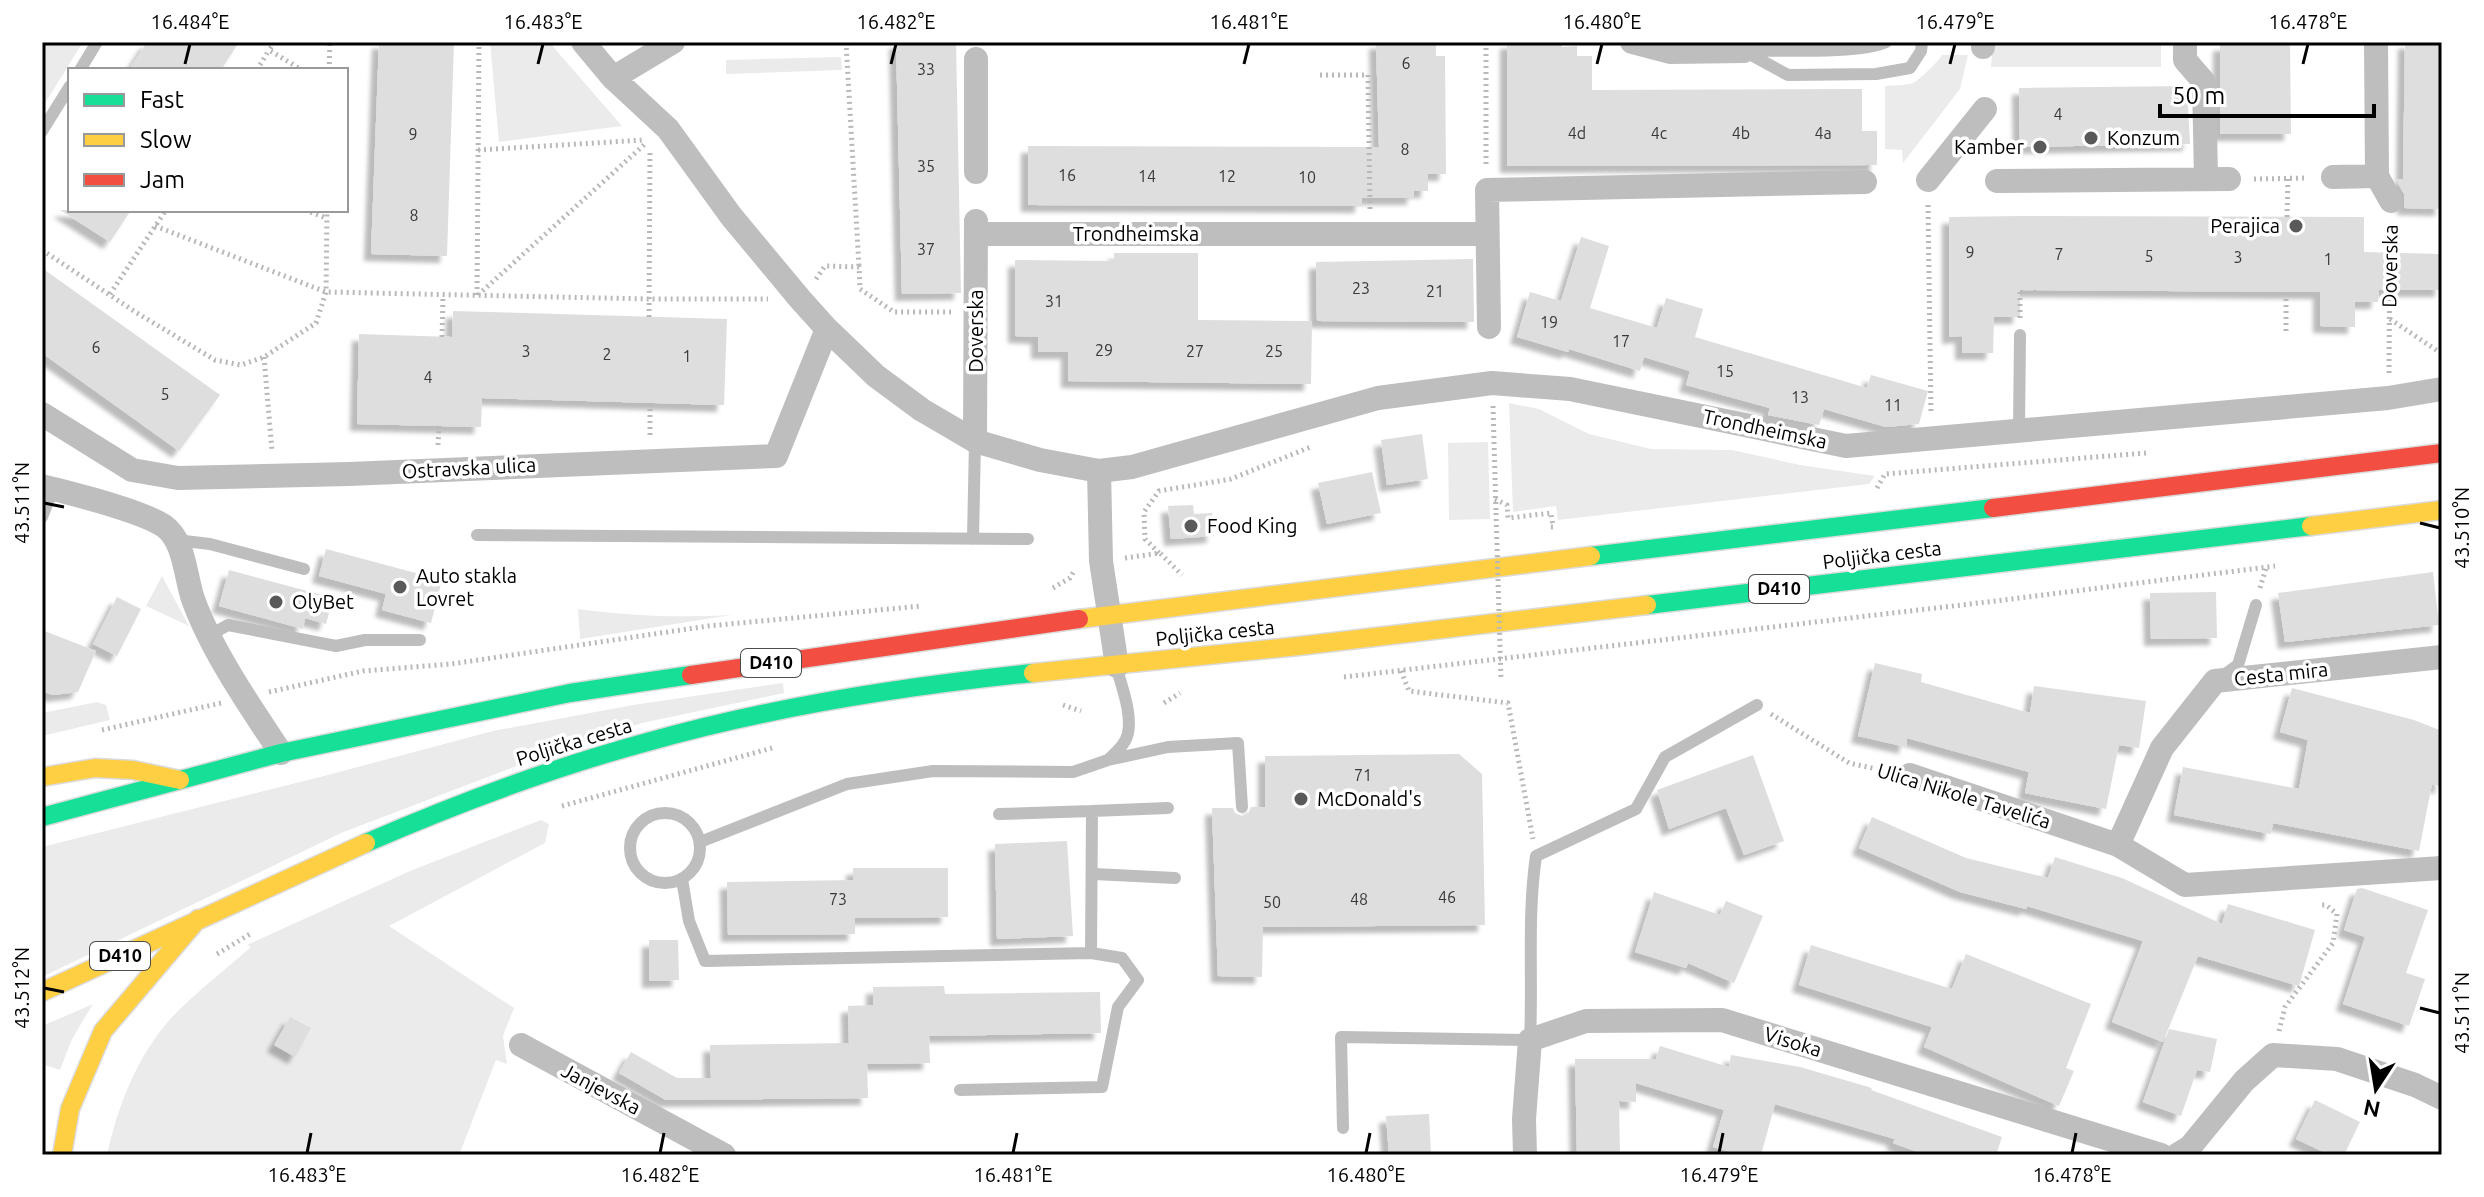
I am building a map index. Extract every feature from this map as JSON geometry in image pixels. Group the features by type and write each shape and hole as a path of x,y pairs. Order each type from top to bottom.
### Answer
{"main road":[{"name":"Poljička cesta","path":"42,817 281,753 570,693 1109,615 2442,453"},
{"name":"Poljička cesta","path":"42,992 335,857 472,799 559,768 742,718 859,696 1050,669 1117,666 2442,510"},
{"path":"42,777 95,768 133,770 180,780"},
{"path":"62,1155 70,1109 103,1031 198,919"}],"street":[{"path":"583,42 613,78 668,129 731,216 800,299 876,376 922,410 975,441 1040,460 1099,471 1101,561 1117,666"},
{"path":"613,78 673,42"},
{"path":"1632,42 1670,52 1744,51"},
{"path":"1997,181 2217,179 2204,82 2185,60 2185,42"},
{"name":"Doverska","path":"2376,42 2377,176 2391,201"},
{"path":"976,59 976,172"},
{"path":"1928,180 1985,109"},
{"path":"2333,177 2377,176"},
{"path":"1489,327 1487,190 1865,182"},
{"name":"Doverska","path":"975,441 976,228"},
{"name":"Trondheimska","path":"976,228 1487,234"},
{"name":"Ostravska ulica","path":"42,414 132,470 178,478 274,477 776,456 827,329"},
{"name":"Trondheimska","path":"1099,471 1132,467 1378,398 1492,383 1570,389 1846,446 2388,398 2442,389"},
{"path":"48,487 145,517 165,527 176,540 194,600 210,635 243,697 281,753"},
{"name":"Cesta mira","path":"2118,845 2162,748 2215,681 2442,657"},
{"name":"Ulica Nikole Tavelića","path":"1910,775 2118,845 2185,885 2442,868"},
{"name":"Visoka","path":"1530,1040 1586,1021 1722,1020 2161,1155"},
{"path":"1525,1155 1524,1119 1530,1040"},
{"name":"Janjevska","path":"521,1045 724,1155"},
{"path":"2177,1155 2190,1147 2244,1081 2273,1055 2337,1059 2415,1085 2442,1098"}],"lane":[{"path":"81,68 97,42"},
{"path":"1744,51 1864,47 1886,42"},
{"path":"1744,51 1788,75 1876,74 1910,68 1921,51 1922,42"},
{"path":"42,131 68,89"},
{"path":"2019,429 2020,335"},
{"path":"973,539 975,441"},
{"path":"42,517 48,487"},
{"path":"477,535 1028,539"},
{"path":"176,540 210,544 304,569"},
{"path":"2215,681 2238,665 2256,605"},
{"path":"210,635 228,625 336,646 365,640 420,640"},
{"path":"1108,760 1122,746 1128,734 1117,666"},
{"path":"1343,1128 1341,1037 1530,1040 1533,979 1530,917 1536,856 1636,809 1665,757 1757,705"},
{"path":"700,842 847,784 933,771 1073,772 1108,760 1168,747 1238,743 1242,807"},
{"path":"999,814 1168,808"},
{"path":"1091,953 1094,874 1092,811"},
{"path":"660,813 671,814 690,823 700,842 697,863 682,879 670,883 658,883 637,870 630,847 639,825 660,813"},
{"path":"1094,874 1175,878"},
{"path":"682,879 689,921 705,961 1091,953 1122,958 1138,980 1118,1007 1102,1087 960,1090"}],"path":[{"path":"258,68 275,42"},
{"path":"329,68 330,42"},
{"path":"477,296 479,42"},
{"path":"846,42 860,289 894,312 976,312"},
{"path":"1486,42 1487,190"},
{"path":"269,50 299,68"},
{"path":"1320,75 1368,75 1369,185"},
{"path":"640,129 650,140 649,317"},
{"path":"478,150 650,140"},
{"path":"477,296 650,140"},
{"path":"2217,179 2288,178 2287,217"},
{"path":"1928,180 1931,437"},
{"name":"Doverska","path":"2388,398 2391,201"},
{"path":"110,294 165,212"},
{"path":"310,212 327,219"},
{"path":"42,250 215,360 241,365 264,357 316,323 326,292 327,212"},
{"path":"155,226 326,292 800,299 815,284 816,275 825,266 859,267"},
{"path":"2286,292 2286,331"},
{"path":"442,337 443,295"},
{"path":"2389,318 2442,354"},
{"path":"264,357 274,477"},
{"path":"1480,403 1493,402 1501,679"},
{"path":"1160,553 1145,539 1144,512 1159,491 1231,479 1320,443"},
{"path":"1494,499 1507,505 1508,518 1551,513 1553,527"},
{"path":"1046,592 1070,578 1077,565 1101,561"},
{"path":"1332,678 2280,565"},
{"path":"88,733 363,671 451,664 733,626 923,606"},
{"path":"1401,671 1409,691 1508,703 1536,856"},
{"path":"1164,703 1190,686"},
{"name":"Ulica Nikole Tavelića","path":"1757,705 1849,763 1910,775"},
{"path":"553,808 774,748"},
{"path":"2273,1055 2285,1007 2333,943 2337,914 2326,905 2311,904"},
{"path":"207,961 261,929"}],"shaded area":[{"path":"42,42 83,42 42,108"},
{"path":"490,42 549,42 622,126 499,142"},
{"path":"1993,42 2161,42 2161,67 1991,67"},
{"path":"1942,55 1968,55 1960,89 1903,163 1902,150 1885,149 1885,86 1913,83"},
{"path":"841,57 842,70 726,74 726,60"},
{"path":"1509,403 1539,409 1589,434 1651,449 1732,450 1800,465 1875,476 1869,484 1558,520 1556,506 1513,512"},
{"path":"1488,442 1490,519 1449,520 1448,443"},
{"path":"162,576 189,626 146,606"},
{"path":"578,609 655,616 732,615 580,639"},
{"path":"783,683 784,693 642,723 540,757 341,833 42,977 42,847 493,731 633,705"},
{"path":"97,702 106,705 110,720 42,736 42,713"},
{"path":"541,820 549,824 545,843 389,926 514,1008 503,1036 507,1064 496,1060 459,1155 107,1155 130,1082 149,1048 172,1017 251,947 247,945 410,871"},
{"path":"93,1004 72,1039 60,1070 42,1064 42,1026"}],"building":[{"path":"147,42 239,42 222,68 130,68"},
{"path":"379,42 454,42 447,256 371,254"},
{"path":"896,42 956,42 961,293 902,294"},
{"path":"1376,42 1436,42 1436,56 1445,56 1446,174 1428,174 1428,191 1414,191 1414,198 1362,198 1362,206 1028,205 1028,146 1379,147"},
{"path":"1507,42 1562,42 1562,47 1577,46 1577,56 1592,56 1592,90 1862,89 1862,131 1877,131 1877,165 1507,166"},
{"path":"2290,42 2291,134 2220,134 2220,44"},
{"path":"2405,42 2442,42 2442,209 2404,208 2404,194 2396,179 2403,179"},
{"path":"2187,86 2190,144 2020,147 2019,88"},
{"path":"60,210 130,212 110,242"},
{"path":"1949,217 2364,217 2364,252 2442,254 2442,290 2379,290 2378,302 2355,302 2355,327 2320,326 2320,292 2020,290 2020,317 1994,317 1993,353 1962,353 1962,336 1949,337"},
{"path":"1581,237 1609,246 1590,308 1657,328 1666,298 1703,309 1695,337 1867,388 1871,375 1928,391 1919,424 1886,427 1824,409 1819,425 1768,415 1770,408 1686,385 1690,371 1644,357 1640,371 1517,337 1530,292 1561,301"},
{"path":"1114,253 1198,253 1198,320 1312,321 1311,384 1068,381 1068,352 1038,352 1038,337 1015,336 1015,260 1114,261"},
{"path":"1473,259 1474,322 1317,321 1316,262"},
{"path":"42,268 220,395 179,451 42,353"},
{"path":"453,311 727,319 724,405 482,398 481,427 357,424 359,334 452,337"},
{"path":"1422,434 1428,479 1387,485 1381,440"},
{"path":"1372,472 1381,513 1327,524 1318,483"},
{"name":"Food King","path":"1193,505 1194,514 1212,513 1214,536 1171,539 1168,506"},
{"name":"Auto stakla Lovret","path":"326,549 442,580 431,623 382,610 386,594 319,576"},
{"name":"OlyBet","path":"229,570 333,598 326,624 305,618 303,629 219,606"},
{"path":"2433,572 2439,625 2285,642 2278,593"},
{"path":"2216,592 2217,638 2151,639 2150,593"},
{"path":"117,597 141,609 117,656 93,644"},
{"path":"42,630 96,651 78,692 53,695 42,691"},
{"path":"1875,663 1922,674 1921,682 2030,713 2034,686 2146,701 2139,748 2119,745 2106,809 2025,793 2029,772 1907,738 1906,747 1858,736"},
{"path":"2292,688 2414,720 2442,731 2442,787 2432,784 2419,851 2273,823 2271,834 2174,815 2183,767 2299,789 2308,740 2280,732"},
{"path":"1459,754 1482,774 1485,925 1263,927 1262,977 1218,976 1212,808 1233,808 1235,813 1242,816 1248,814 1251,807 1265,807 1265,756"},
{"path":"1753,755 1784,841 1744,855 1726,808 1669,829 1657,790"},
{"path":"1872,817 1966,858 2048,878 2055,857 2122,878 2222,924 2228,904 2315,930 2299,986 2198,956 2163,1042 2112,1022 2143,941 2027,906 2026,909 1960,892 1859,848"},
{"path":"1067,841 1073,936 997,939 995,844"},
{"path":"853,868 948,868 948,917 855,918 855,934 728,935 727,882 853,880"},
{"path":"2357,889 2428,910 2406,973 2425,979 2409,1026 2343,1004 2365,937 2344,930"},
{"path":"1654,892 1720,915 1726,901 1763,916 1734,983 1688,963 1686,968 1635,952"},
{"path":"649,940 678,940 679,980 649,981"},
{"path":"1811,945 1952,989 1966,954 2091,1004 2066,1068 2074,1071 2059,1106 1924,1047 1932,1027 1799,985"},
{"path":"944,986 945,994 1100,992 1101,1033 929,1036 930,1063 867,1064 868,1098 666,1100 619,1073 631,1052 677,1078 711,1078 710,1045 849,1043 848,1006 873,1005 873,987"},
{"path":"290,1017 311,1028 295,1057 274,1045"},
{"path":"2169,1029 2217,1039 2210,1072 2197,1070 2181,1116 2143,1102"},
{"path":"1660,1046 1729,1067 1731,1055 1800,1067 1872,1088 2002,1137 1996,1155 1926,1155 1893,1143 1895,1139 1775,1104 1761,1155 1742,1155 1713,1147 1724,1110 1636,1083 1636,1102 1619,1101 1620,1155 1577,1155 1575,1059 1656,1059"},
{"path":"2315,1100 2360,1122 2344,1155 2330,1155 2296,1139"},
{"path":"1429,1114 1431,1155 1389,1155 1386,1116"}],"traffic: fast":[{"path":"1591,556 1993,508"},
{"path":"1647,605 2311,526"},
{"path":"366,843 542,774 615,751 745,717 937,684 1033,673"},
{"path":"42,817 281,753 570,693 691,675"}],"traffic: slow":[{"path":"2311,526 2442,510"},
{"path":"1079,619 1591,556"},
{"path":"1033,673 1299,646 1647,605"},
{"path":"42,777 95,768 133,770 180,780"},
{"path":"42,992 366,843"},
{"path":"62,1155 70,1109 103,1031 198,919"}],"traffic: jam":[{"path":"1993,508 2442,453"},
{"path":"691,675 1079,619"}],"place":[{"name":"Konzum","path":"2091,138"},
{"name":"Kamber","path":"2040,147"},
{"name":"Perajica","path":"2296,226"},
{"name":"Food King","path":"1191,526"},
{"name":"Auto stakla Lovret","path":"400,587"},
{"name":"OlyBet","path":"276,602"},
{"name":"McDonald's","path":"1301,799"}]}
